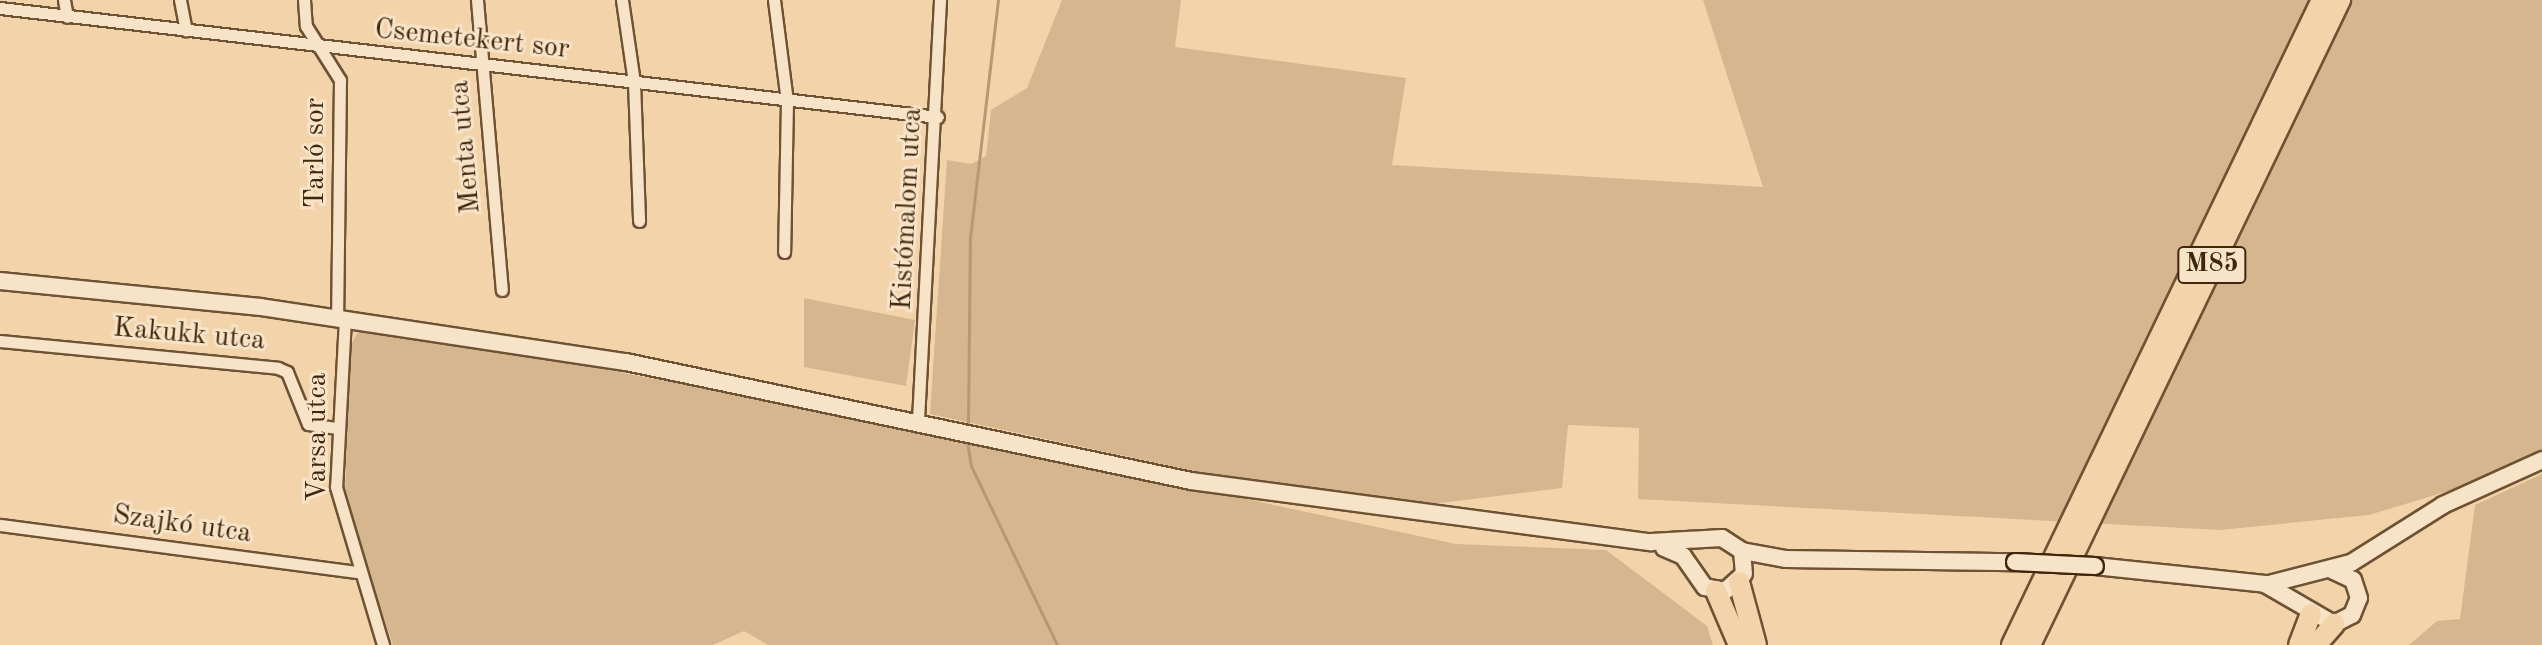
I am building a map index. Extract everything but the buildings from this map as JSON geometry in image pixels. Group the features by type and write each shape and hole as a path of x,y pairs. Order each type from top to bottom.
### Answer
{"highway":[{"name":"M85","path":"2012,645 2322,0"},
{"name":"M85","path":"2030,645 2340,0"},
{"path":"1741,578 1756,645"},
{"path":"1716,591 1739,645"},
{"path":"2045,645 2054,594"},
{"path":"2299,645 2309,610"},
{"path":"2316,645 2334,624"}],"main road":[{"path":"0,281 341,318 626,362 918,420 1191,481 1651,542 1704,542 1722,538 1742,551 1786,559 2095,566 2265,584 2324,573 2381,546 2443,505 2542,460"},
{"path":"1651,542 1693,569 1716,591 1786,559"},
{"path":"1693,569 1704,542"},
{"path":"2265,584 2334,624 2352,615 2357,587 2381,546"},
{"path":"1741,578 1742,551"},
{"path":"2324,573 2357,587"},
{"path":"2309,610 2324,573"}],"street":[{"path":"64,0 67,17"},
{"path":"180,0 186,30"},
{"name":"Tarló sor","path":"304,0 306,26 340,80 341,318"},
{"name":"Menta utca","path":"477,0 502,290"},
{"path":"622,0 634,82 639,221"},
{"path":"774,0 787,102 784,252"},
{"name":"Kistómalom utca","path":"918,420 938,117 940,0"},
{"name":"Csemetekert sor","path":"0,8 322,48 938,117"},
{"name":"Varsa utca","path":"341,318 336,487 357,572 383,645"},
{"name":"Kakukk utca","path":"0,341 278,368 287,372 308,424 336,428"},
{"name":"Szajkó utca","path":"0,525 357,572"}],"shaded area":[{"path":"1062,0 1181,0 1175,47 1406,78 1392,165 1763,187 1703,0 2542,0 2542,453 2478,482 2369,515 2220,530 1638,499 1639,428 1568,425 1562,488 1432,504 1194,471 930,414 947,160 971,164 986,156 991,110 1027,88"},
{"path":"804,298 915,320 906,386 804,367"},
{"path":"358,332 495,349 896,424 1456,544 1606,550 1707,626 1713,645 768,645 744,631 713,645 393,645 345,502 349,348"},
{"path":"2542,474 2542,645 2409,645 2437,621 2460,619 2475,505"}],"waterway":[{"path":"968,423 970,238 998,0"},
{"path":"967,441 971,466 1057,645"}]}
